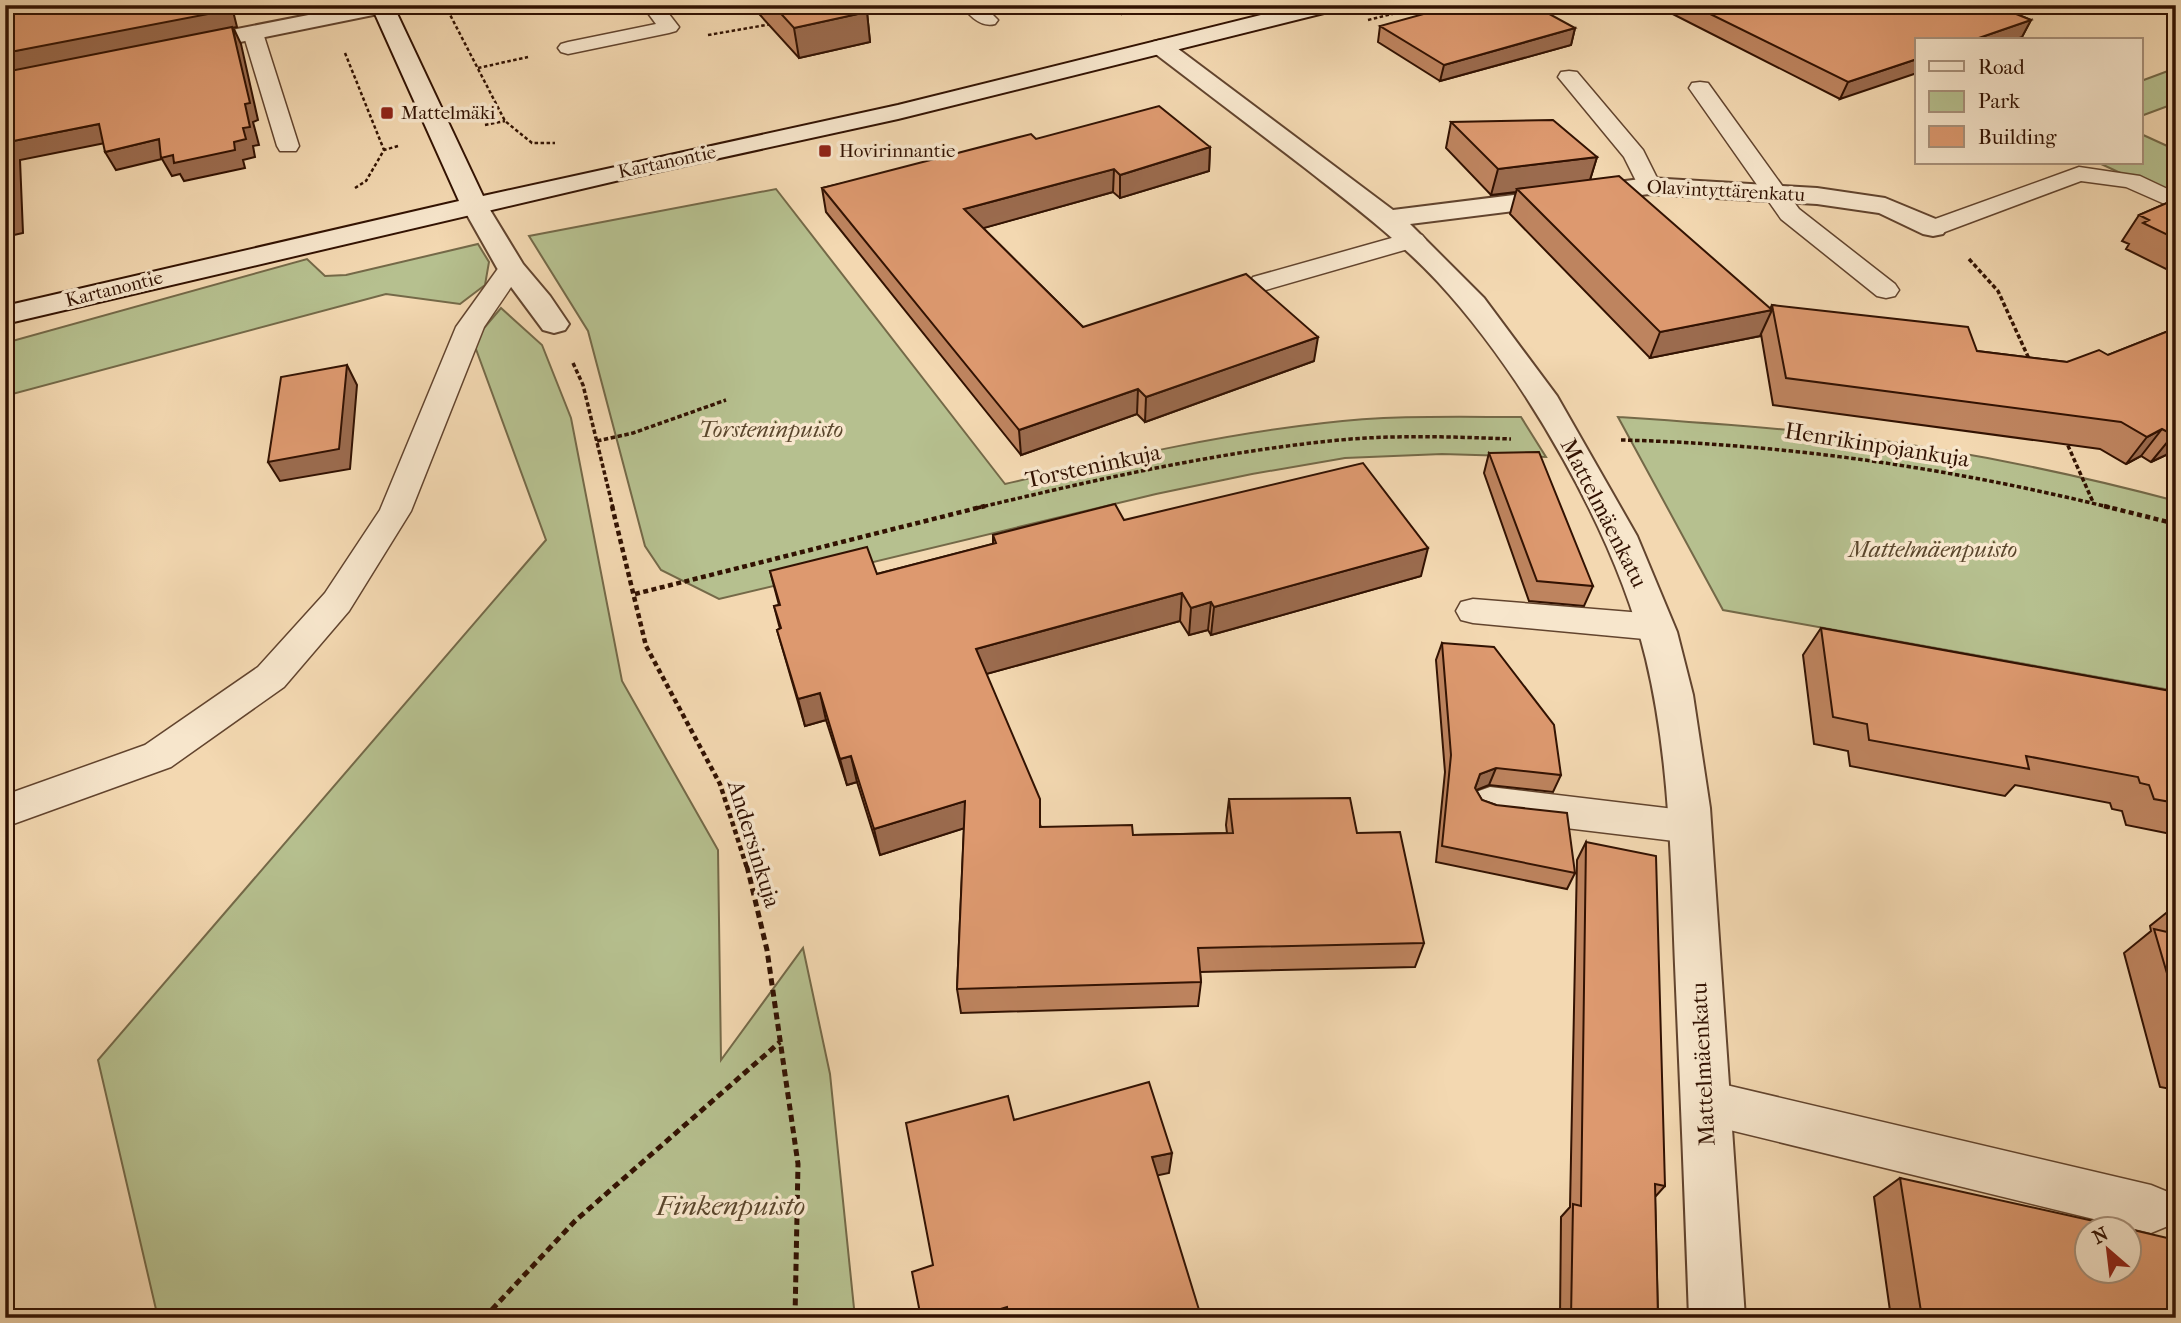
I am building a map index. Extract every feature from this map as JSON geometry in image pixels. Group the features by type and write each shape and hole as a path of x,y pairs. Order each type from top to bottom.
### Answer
{"street":[{"name":"Kartanontie","path":"5,315 624,171 898,112 1328,5"},
{"path":"161,51 382,6 475,206 511,268 540,302 554,324"},
{"name":"Mattelmäenkatu","path":"1161,47 1401,229 1486,316 1523,365 1568,441 1616,527 1645,592 1665,658 1677,720 1691,827 1717,1318"},
{"name":"Olavintyttärenkatu","path":"1401,229 1649,186 1774,192 1885,206 1933,228"}],"lane":[{"path":"568,48 673,32 652,5"},
{"path":"971,5 988,20"},
{"path":"253,33 288,146"},
{"path":"1569,77 1635,155 1649,186"},
{"path":"1700,88 1790,214 1886,290"},
{"path":"1933,228 2079,174 2132,181 2176,202"},
{"path":"1262,283 1401,229"},
{"path":"5,811 158,756 271,677 337,602 395,511 470,327 511,268"},
{"path":"1473,611 1655,627"},
{"path":"1490,803 1691,827"},
{"path":"1706,1101 2151,1209"}],"path":[{"path":"445,5 505,121 532,143 559,144"},
{"path":"330,18 384,150"},
{"path":"673,32 719,36 783,21"},
{"path":"478,68 568,48"},
{"path":"370,116 378,114"},
{"path":"1933,228 1975,264 1998,291 2031,363"},
{"name":"Andersinkuja","path":"554,324 583,385 646,646 720,784 744,853 767,950 798,1164 795,1318"},
{"path":"597,441 633,433 726,400"},
{"name":"Torsteninkuja","path":"635,594 986,507 1181,465 1328,442 1417,436 1568,441"},
{"path":"2065,439 2093,503"},
{"name":"Henrikinpojankuja","path":"1568,441 1693,440 1817,450 1947,472 2176,524"},
{"path":"484,1318 575,1221 780,1042"}],"green space":[{"path":"2176,68 2176,103 2142,116 2142,81"},
{"path":"2142,134 2176,150 2176,199 2101,164 2142,164"},
{"name":"Torsteninpuisto","path":"776,189 1005,484 1204,441 1284,428 1373,419 1521,417 1546,457 1442,454 1345,458 1156,494 719,599 661,570 645,546 588,331 529,236"},
{"path":"478,244 489,262 485,285 460,304 386,294 5,396 5,343 307,259 325,276 346,275"},
{"name":"Finkenpuisto","path":"501,308 542,345 571,418 622,681 718,850 721,1060 803,948 830,1074 855,1318 158,1318 98,1060 546,540 473,341"},
{"name":"Mattelmäenpuisto","path":"1618,417 1841,435 1925,447 2010,462 2176,501 2176,691 1723,610"}],"building":[{"path":"5,5 228,5 229,10 5,53"},
{"path":"773,5 860,5 867,12 794,28"},
{"path":"1456,5 1533,5 1575,28 1444,65 1380,26"},
{"path":"1692,5 1994,5 2031,20 1979,38 1915,38 1915,60 1848,82"},
{"path":"232,27 250,103 245,104 250,127 243,128 246,139 234,142 235,150 174,163 173,155 161,158 159,139 105,152 99,124 8,142 10,215 5,216 5,72"},
{"path":"1159,106 1210,147 1120,175 1114,169 964,209 1083,327 1246,274 1318,337 1146,397 1138,389 1019,430 822,188 1031,134 1036,139"},
{"path":"1553,120 1597,157 1498,169 1451,122"},
{"path":"1619,176 1772,310 1660,332 1517,189"},
{"path":"2176,199 2176,239 2143,223 2149,220 2139,215"},
{"path":"1772,305 1968,327 1977,351 2067,362 2099,350 2108,355 2176,328 2176,434 2162,429 2147,437 2121,422 1786,378"},
{"path":"347,365 339,449 268,462 281,377"},
{"path":"1539,452 1593,586 1537,581 1489,453"},
{"path":"1363,463 1428,548 1214,607 1211,602 1191,608 1182,593 976,649 1040,799 1040,827 1132,825 1133,835 1233,833 1229,799 1350,798 1357,833 1400,832 1424,943 1198,948 1201,982 957,989 965,801 874,829 851,756 840,759 820,693 798,699 777,630 781,628 774,606 780,605 770,571 867,547 877,574 996,543 993,535 1115,504 1124,520"},
{"path":"1821,628 2176,692 2176,803 2154,799 2149,785 2140,783 2138,777 2026,756 2029,769 1869,740 1867,724 1833,717"},
{"path":"1442,643 1494,647 1554,725 1561,775 1496,768 1480,774 1475,788 1482,800 1496,805 1567,813 1575,873 1442,846 1451,755"},
{"path":"1586,842 1656,856 1665,1186 1655,1184 1658,1318 1571,1318 1573,1204 1581,1206"},
{"path":"2154,929 2176,934 2176,1004"},
{"path":"1149,1082 1172,1153 1152,1157 1200,1313 1185,1318 1009,1318 1007,1307 971,1318 921,1318 912,1272 933,1265 906,1123 1008,1096 1014,1120"},
{"path":"1900,1178 2072,1216 2072,1284 2142,1284 2142,1232 2176,1240 2176,1318 1922,1318"}],"place":[{"name":"Mattelmäki","path":"387,113"},
{"name":"Hovirinnantie","path":"825,151"}]}
